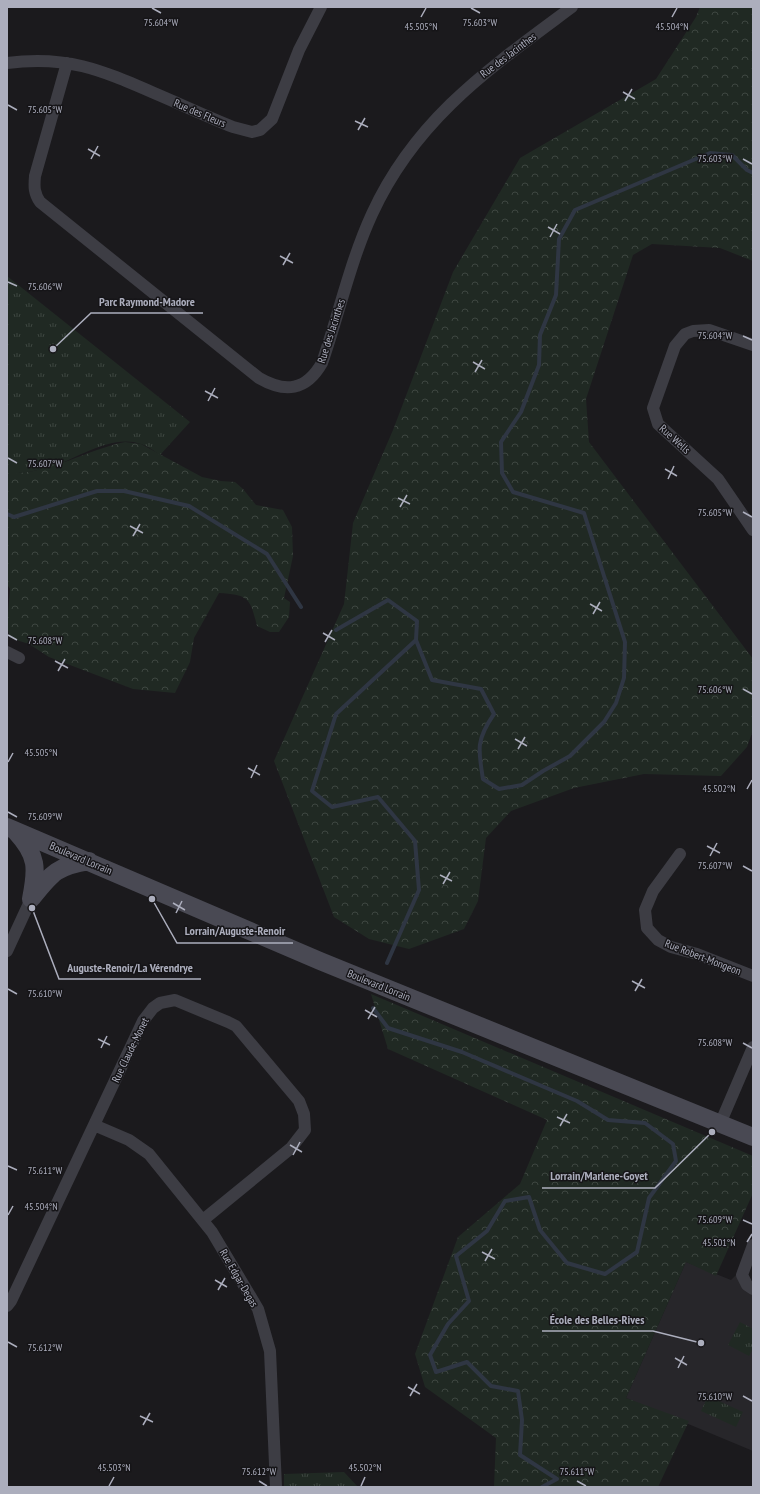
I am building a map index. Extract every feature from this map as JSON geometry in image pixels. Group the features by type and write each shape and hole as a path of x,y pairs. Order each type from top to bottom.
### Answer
{"main road":[{"name":"Boulevard Lorrain","path":"10,829 89,861 320,961 753,1137"},
{"path":"10,829 25,842 35,862 36,874 31,899"},
{"path":"31,899 54,872 61,868 89,861"}],"street":[{"name":"Rue des Fleurs","path":"7,63 28,60 67,63 103,71 233,127 252,132 260,130 272,119 299,50 321,7"},
{"name":"Rue des Jacinthes","path":"67,63 35,176 35,196 40,202 259,378 276,386 289,388 301,385 315,375 322,363 352,265 372,214 388,183 414,146 446,108 466,88 572,7"},
{"name":"Rue Wells","path":"753,345 709,330 693,331 685,334 675,346 653,408 658,424 718,479 753,530"},
{"path":"7,652 19,658"},
{"name":"Rue Robert-Mongeon","path":"680,854 653,891 645,910 647,928 658,940 671,947 697,954 753,976"},
{"path":"7,951 31,899"},
{"name":"Rue Claude-Monet","path":"7,1306 11,1302 143,1021 153,1008 160,1003 175,1000 236,1026 299,1101 304,1114 306,1130 291,1148 250,1184 203,1220"},
{"path":"720,1124 753,1047"},
{"name":"Rue Edgar-Degas","path":"94,1125 129,1140 150,1154 203,1220 238,1274 258,1309 270,1351 276,1487"},
{"path":"753,1245 742,1275 747,1285 753,1289"}],"shaded area":[{"path":"686,1262 731,1280 742,1269 753,1289 753,1451 626,1398"}],"green space":[{"path":"700,7 753,7 753,261 720,248 652,244 633,255 586,399 589,442 753,659 753,730 747,747 721,776 644,774 574,788 511,811 486,838 478,901 464,929 409,949 369,939 334,917 274,761 344,604 353,523 393,430 453,272 520,158 656,79 696,17"},
{"path":"7,276 190,422 160,455 149,447 141,444 119,442 97,447 56,465 26,472 7,473"},
{"path":"125,442 141,444 202,477 235,482 256,505 283,510 292,527 293,556 284,598 290,602 289,617 279,632 270,632 257,626 250,603 246,599 236,595 219,593 194,638 190,662 175,693 133,689 49,657 29,644 10,638 7,626 10,589 7,584 7,473 22,473 37,470"},
{"path":"371,994 753,1156 753,1193 716,1276 686,1262 626,1398 689,1421 658,1487 494,1487 496,1438 425,1387 415,1354 458,1237 520,1184 547,1120 388,1049"},
{"path":"740,1322 753,1329 753,1349 749,1356 728,1345"},
{"path":"708,1396 743,1412 736,1427 701,1411"},
{"path":"344,1472 358,1487 284,1487 284,1474"}],"waterway":[{"path":"336,630 388,600 417,621 416,640 432,680 481,689 494,714 481,738 480,760 483,779 499,789 522,785 570,756 604,722 616,703 624,678 625,642 584,513 513,492 502,473 501,442 521,412 539,365 540,335 556,295 559,239 575,210 710,153 732,155 747,170 753,173"},
{"path":"7,514 14,517 97,491 124,491 189,506 267,554 301,607"},
{"path":"387,963 419,890 415,841 378,797 332,807 312,791 336,714 416,640"},
{"path":"373,1008 388,1028 462,1052 577,1101 608,1120 645,1123 673,1144 676,1161 649,1198 637,1252 605,1274 567,1263 540,1230 529,1197 505,1201 487,1231 456,1256 469,1301 448,1324 430,1355 436,1372 467,1362 491,1386 518,1391 522,1420 520,1455 557,1479 542,1487"}],"place":[{"name":"Parc Raymond-Madore","path":"53,349"},
{"name":"Lorrain/Auguste-Renoir","path":"152,899"},
{"name":"Auguste-Renoir/La Vérendrye","path":"32,908"},
{"name":"Lorrain/Marlene-Goyet","path":"712,1132"},
{"name":"École des Belles-Rives","path":"701,1343"}]}
